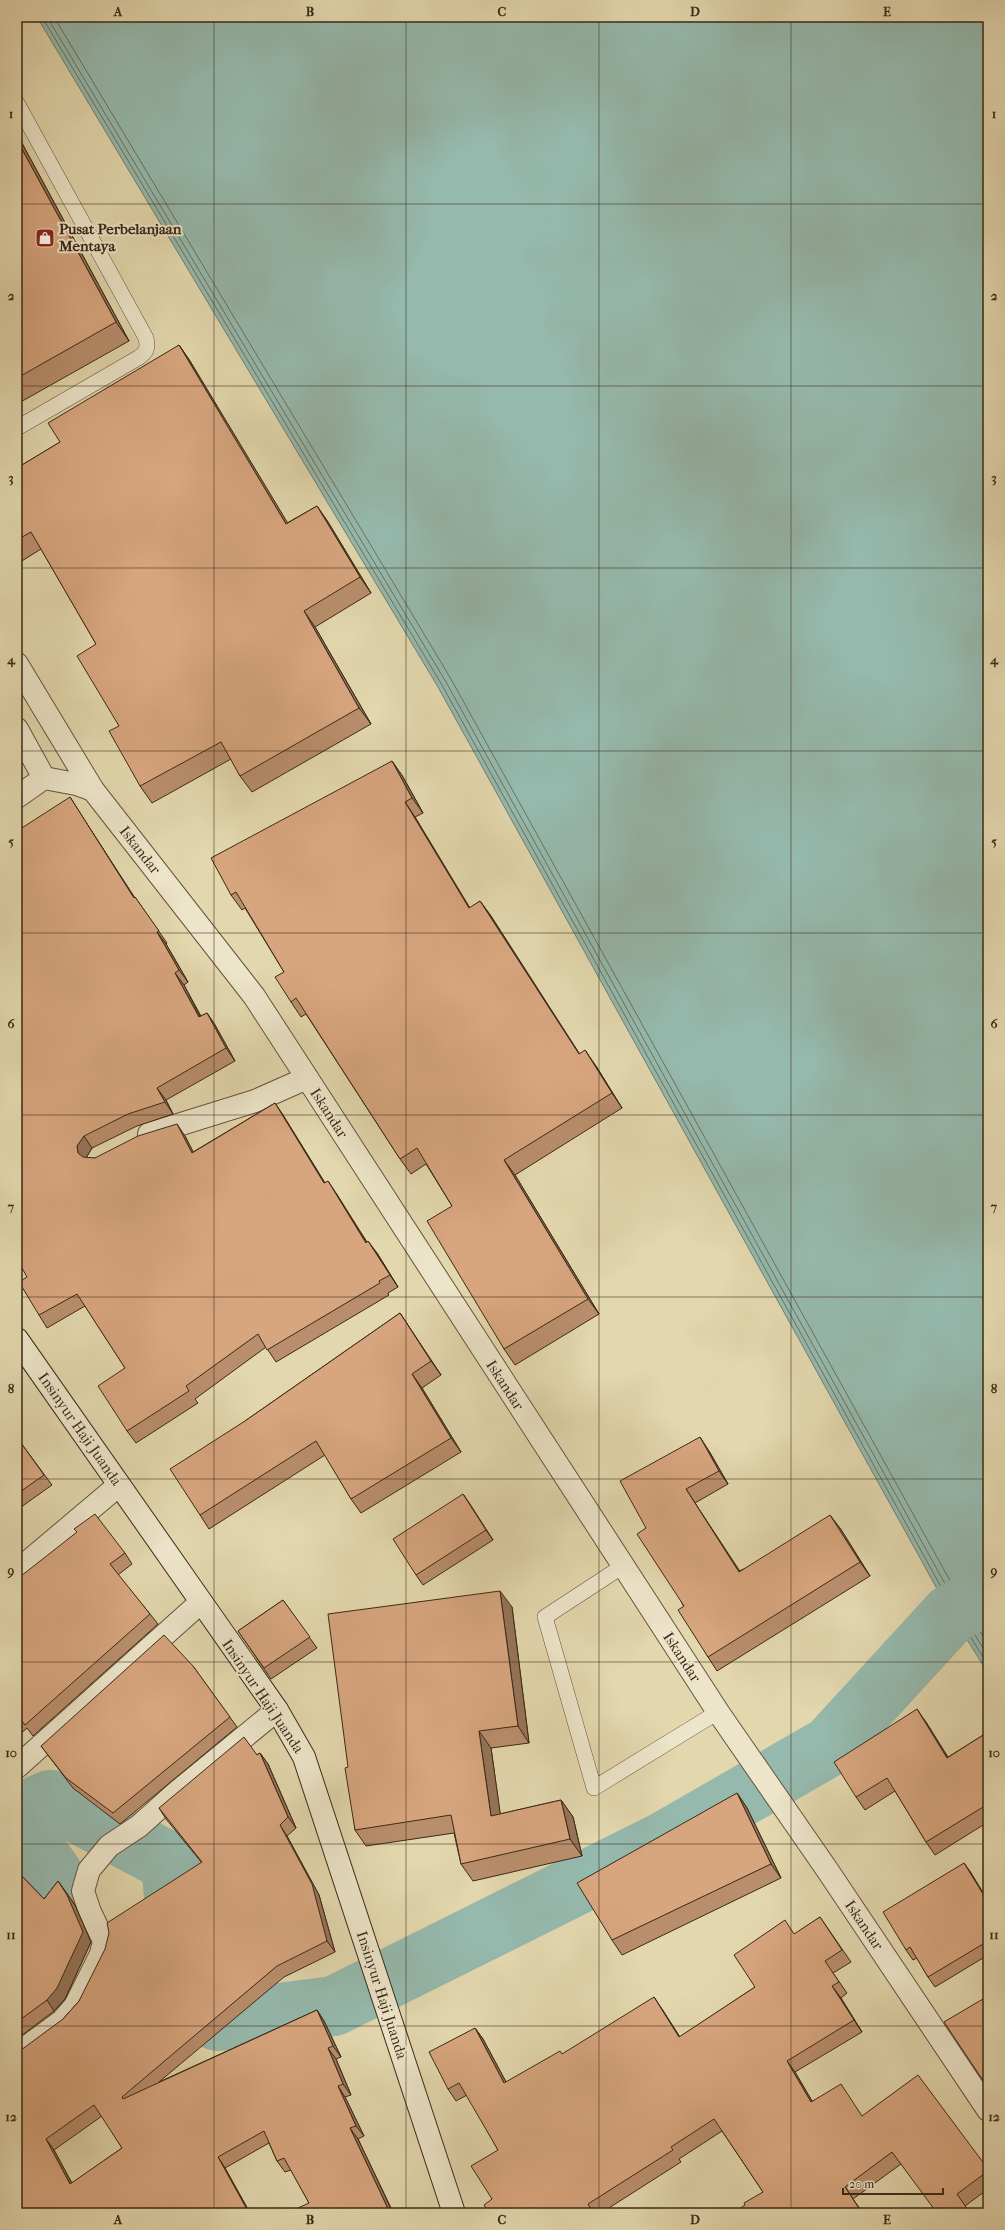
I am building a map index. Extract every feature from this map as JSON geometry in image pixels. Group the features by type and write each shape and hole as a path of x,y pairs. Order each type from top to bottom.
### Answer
{"street":[{"name":"Iskandar","path":"17,664 94,790 254,996 718,1712 988,2110"},
{"path":"17,729 44,778"},
{"path":"17,797 44,778 76,784 94,790"},
{"path":"130,1143 179,1124 255,1101 307,1078"},
{"name":"Insinyur Haji Juanda","path":"17,1339 120,1485 200,1603 277,1710 294,1739 311,1776 364,1942 454,2213"},
{"path":"17,1571 120,1485"},
{"path":"17,1767 200,1603"},
{"path":"17,2054 63,2020 75,2006 101,1954 104,1941 90,1912 83,1891 89,1870 109,1846 139,1826 182,1788 277,1710"}],"lane":[{"path":"17,103 146,338 148,348 145,353 138,358 17,428"},
{"path":"623,1566 545,1617 594,1788 718,1712"}],"water":[{"path":"37,17 988,17 988,1673 951,1614 438,687"}],"building":[{"name":"Pusat Perbelanjaan Mentaya","path":"17,140 116,322 17,378"},
{"path":"179,345 286,524 317,506 360,577 304,611 359,708 240,776 221,742 140,786 109,731 119,726 77,656 96,644 31,532 17,540 17,468 60,442 48,423"},
{"path":"392,761 412,798 405,802 469,908 480,901 579,1054 585,1050 612,1093 504,1160 588,1299 504,1349 427,1221 452,1206 417,1148 400,1159 296,998 291,1002 275,977 284,972 236,892 231,895 211,858"},
{"path":"70,797 134,898 135,897 159,931 157,932 179,970 175,973 199,1017 207,1013 226,1048 157,1088 165,1102 128,1114 84,1136 77,1146 78,1153 83,1157 95,1158 138,1136 177,1124 192,1153 275,1103 324,1183 328,1181 366,1243 368,1241 390,1275 379,1281 380,1283 267,1350 258,1334 186,1386 189,1391 127,1431 98,1386 125,1368 77,1294 39,1315 19,1282 27,1277 17,1259 17,831"},
{"path":"400,1313 431,1361 412,1374 451,1438 351,1499 316,1441 200,1515 170,1469 245,1421"},
{"path":"700,1437 719,1471 686,1489 739,1572 830,1515 860,1562 708,1657 678,1610 684,1606 637,1534 646,1528 620,1481"},
{"path":"21,1443 44,1475 17,1494 17,1446"},
{"path":"463,1494 486,1530 416,1575 393,1539"},
{"path":"95,1514 125,1553 110,1564 150,1614 25,1725 19,1717 17,1719 17,1571 21,1576 77,1532 74,1529"},
{"path":"500,1591 518,1726 479,1731 491,1816 561,1800 570,1839 461,1864 451,1815 355,1830 345,1768 348,1767 328,1614"},
{"path":"283,1600 310,1637 264,1668 238,1631"},
{"path":"164,1635 193,1666 230,1717 113,1813 66,1778 41,1746"},
{"path":"917,1709 947,1758 988,1732 988,1804 926,1842 887,1778 856,1797 834,1762"},
{"path":"244,1737 257,1755 260,1753 288,1817 280,1825 312,1884 327,1941 277,1966 122,2097 123,2099 317,2010 333,2046 328,2048 343,2084 338,2086 356,2126 350,2128 390,2213 300,2213 298,2208 309,2203 284,2158 277,2161 264,2131 218,2157 249,2213 17,2213 17,2053 63,2019 79,2001 105,1949 109,1933 107,1923 202,1862 159,1808","holes":["94,2105 122,2148 70,2184 46,2139"]},
{"path":"737,1793 771,1864 612,1940 577,1883"},
{"path":"964,1863 988,1902 988,1941 928,1977 910,1947 906,1950 883,1912"},
{"path":"17,1871 44,1899 58,1881 67,1895 83,1932 57,1988 47,2000 17,2022"},
{"path":"820,1917 842,1950 825,1961 839,1982 832,1986 854,2020 787,2061 811,2102 841,2084 862,2116 918,2075 988,2169 988,2171 957,2194 970,2213 937,2213 892,2152 845,2187 862,2213 733,2213 745,2205 744,2203 763,2192 714,2119 671,2147 673,2150 588,2204 593,2213 489,2213 484,2205 492,2199 471,2166 498,2150 459,2083 448,2089 429,2052 475,2028 504,2083 560,2051 562,2054 654,1997 679,2037 755,1987 734,1955 785,1920 794,1934"},
{"path":"988,1996 988,2088 944,2022"},
{"path":"402,2208 404,2213 391,2213"}],"waterway":[{"path":"17,1938 52,1899 54,1876 19,1827 22,1812 50,1800 171,1863 180,1964 217,2021 334,2006 665,1841 830,1746 951,1614 988,1593"}],"place":[{"name":"Pusat Perbelanjaan Mentaya","path":"45,238"}]}
